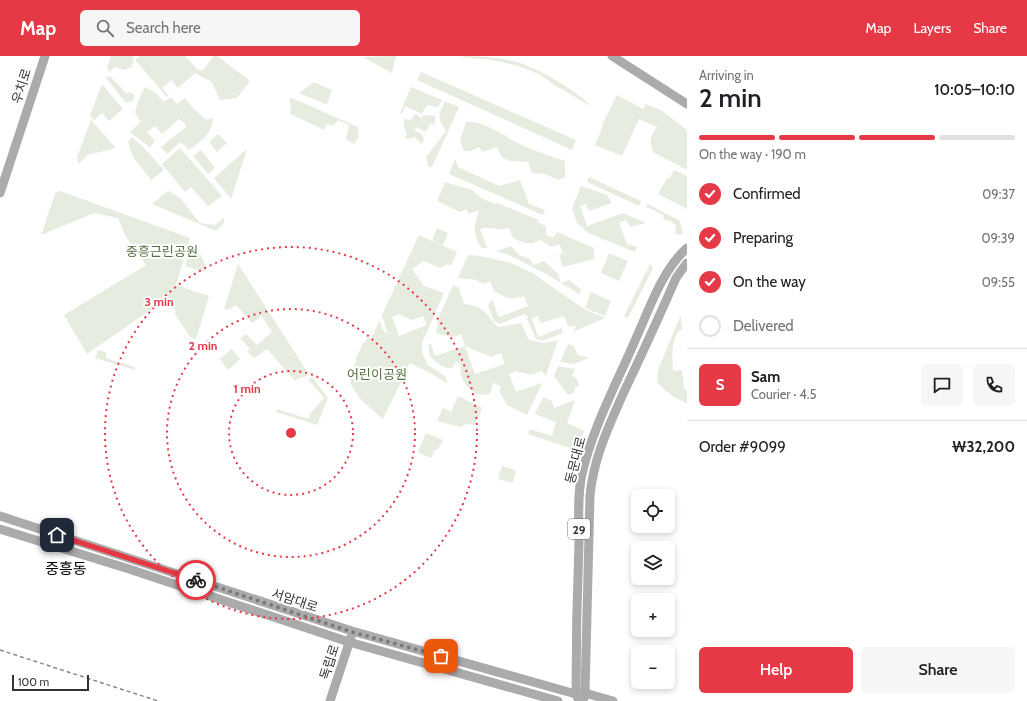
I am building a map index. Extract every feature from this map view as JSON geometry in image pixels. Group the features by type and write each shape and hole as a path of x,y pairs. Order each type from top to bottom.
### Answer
{"main road":[{"name":"우치로","path":"0,193 45,56"},
{"path":"612,56 687,104"},
{"name":"동문대로","path":"577,698 576,617 580,499 583,473 591,442 650,307 670,267 676,258 687,248"},
{"name":"동문대로","path":"584,697 590,495 594,468 605,436 676,278 687,263"},
{"name":"서암대로","path":"0,516 352,632 577,698 584,697"},
{"name":"서암대로","path":"0,529 129,569 349,642 558,701"},
{"name":"독립로","path":"330,701 352,632"},
{"path":"584,697 613,701"}],"green space":[{"path":"111,56 134,56 132,67 125,70 115,67 109,72 107,67"},
{"path":"140,56 185,56 197,69 202,71 214,56 217,56 250,81 237,98 220,100 212,82 195,73 178,88 171,80 162,88 169,96 167,97 135,60"},
{"path":"396,56 392,73 362,57"},
{"path":"460,56 491,57 518,62 565,85 591,106 551,83 539,74 498,61"},
{"path":"421,72 576,140 572,150 417,80"},
{"path":"107,76 111,77 126,93 130,92 135,96 133,101 126,103 107,79"},
{"path":"314,82 332,90 327,104 299,93"},
{"path":"102,84 123,109 109,121 102,113 94,120 90,115"},
{"path":"145,87 156,93 164,102 171,97 177,104 185,98 206,120 213,117 210,129 206,136 189,150 181,142 167,154 161,147 186,127 186,125 179,119 162,134 155,126 147,132 155,141 150,147 130,132 141,122 135,113 138,101"},
{"path":"411,87 442,100 438,107 427,105 422,114 405,106 402,114 400,113"},
{"path":"617,95 643,109 646,104 661,110 687,130 687,170 653,152 651,139 657,127 639,119 622,156 595,145 603,126 602,125"},
{"path":"289,98 358,127 359,137 354,144 346,139 349,125 338,120 333,126 327,124 324,130 290,114 291,106"},
{"path":"445,101 459,107 432,167 428,166 426,157 446,131 440,119 440,113"},
{"path":"416,114 422,118 423,115 435,116 435,125 430,124 426,132 419,129 420,124 418,128 414,129 422,134 424,140 421,144 415,137 408,139 405,138 407,134 404,127 404,119 410,120"},
{"path":"91,120 115,147 87,155 79,164 77,157"},
{"path":"466,122 473,122 488,127 524,146 565,161 565,177 558,180 545,174 532,173 528,162 510,161 502,157 497,147 483,152 479,147 471,151 464,151 460,141"},
{"path":"218,134 227,143 217,152 209,142"},
{"path":"132,137 164,170 151,180 131,153 128,142"},
{"path":"180,148 222,196 208,206 191,187 185,192 162,164"},
{"path":"247,149 231,199 214,178"},
{"path":"201,150 215,168 208,174 193,156"},
{"path":"455,159 458,167 499,186 520,180 529,204 545,210 543,215 449,174"},
{"path":"674,170 687,176 687,209 658,194 667,178 669,179"},
{"path":"589,177 641,201 639,206 587,182"},
{"path":"445,182 472,190 481,198 539,220 537,222 546,226 546,235 553,238 557,232 594,248 594,259 563,267 559,255 563,253 559,244 552,247 540,240 533,243 523,242 513,238 509,228 480,229 487,248 482,248 475,234 475,225 479,210 468,214 467,209 460,212 437,201"},
{"path":"581,186 607,195 612,203 589,211 586,204 580,206 587,226 623,213 646,223 630,227 626,220 619,223 627,244 637,247 635,252 588,233 577,223 572,208"},
{"name":"중흥근린공원","path":"60,191 190,238 176,285 209,296 196,339 190,337 175,314 176,310 159,304 87,354 64,315 146,265 126,237 118,218 94,213 41,235 55,193"},
{"path":"168,191 180,198 200,223 215,225 224,218 224,223 216,231 152,204"},
{"path":"648,204 680,221 683,233 679,235 675,233 676,226 670,221 663,219 664,215 646,207"},
{"path":"437,228 448,233 443,245 432,240"},
{"name":"어린이공원","path":"419,235 457,252 451,266 448,264 440,268 424,261 412,269 424,286 444,293 422,343 422,353 428,365 445,376 448,384 410,363 383,419 361,400 350,383 356,359 362,345 368,338 371,339 380,320 382,329 388,335 382,315","holes":["399,314 411,320 423,316 427,325 399,336 392,317"]},
{"path":"511,246 519,255 530,259 533,265 544,261 558,274 561,283 569,280 581,289 579,294 546,274 509,255 496,251"},
{"path":"189,252 201,255 206,267 204,272 185,266"},
{"path":"609,253 628,261 619,281 601,273"},
{"path":"468,255 480,256 511,263 534,274 584,309 605,318 573,332 576,326 568,326 564,316 541,323 538,316 532,318 538,337 561,328 563,333 542,341 536,339 527,319 528,317 524,314 500,324 494,321 488,306 492,299 499,317 528,306 524,296 511,299 494,291 490,281 483,284 476,280 458,278"},
{"path":"238,264 308,373 306,374 308,376 299,378 295,381 267,349 254,358 247,351 250,349 240,338 246,334 257,345 272,332 262,316 252,323 236,305 228,310 224,309"},
{"path":"650,264 653,268 628,318 624,316"},
{"path":"453,285 459,288 464,304 476,306 483,310 498,327 521,323 529,340 544,343 558,340 546,375 544,375 542,371 531,375 516,371 509,374 516,392 542,383 527,415 507,405 499,391 501,386 493,383 490,394 478,394 469,388 463,379 460,369 461,364 456,362 452,368 447,368 432,358 429,354 429,344 431,344 435,356 465,346 461,334 452,337 436,333 438,319","holes":["465,346 491,357 501,353 505,364 475,374"]},
{"path":"591,292 611,301 605,316 585,308"},
{"path":"681,316 682,330 678,331 673,346 673,371 682,370 684,388 687,391 687,404 671,395 657,383 658,370"},
{"path":"568,344 574,346 578,355 589,358 574,364 560,362"},
{"path":"232,349 240,359 228,370 220,359"},
{"path":"98,350 106,352 106,358 135,367 135,370 95,358"},
{"path":"558,366 575,369 572,376 577,379 579,386 574,388 575,392 568,395 554,376"},
{"path":"312,377 328,398 317,425 276,412 277,409 309,419 310,414 324,398 308,379"},
{"path":"458,396 482,408 475,425 467,424 460,427 437,421 443,408 451,412"},
{"path":"543,397 551,400 554,408 575,400 567,423 584,431 576,450 528,434 530,429 552,436 556,422 535,414"},
{"path":"426,433 443,440 431,458 418,452"},
{"path":"502,466 516,470 513,483 498,479"}],"railway":[{"path":"0,650 158,701"}],"way so far":[{"path":"196,580 352,632 441,656"}],"district":[{"name":"중흥동","path":"66,569"}],"route":[{"path":"57,535 196,580"}]}
